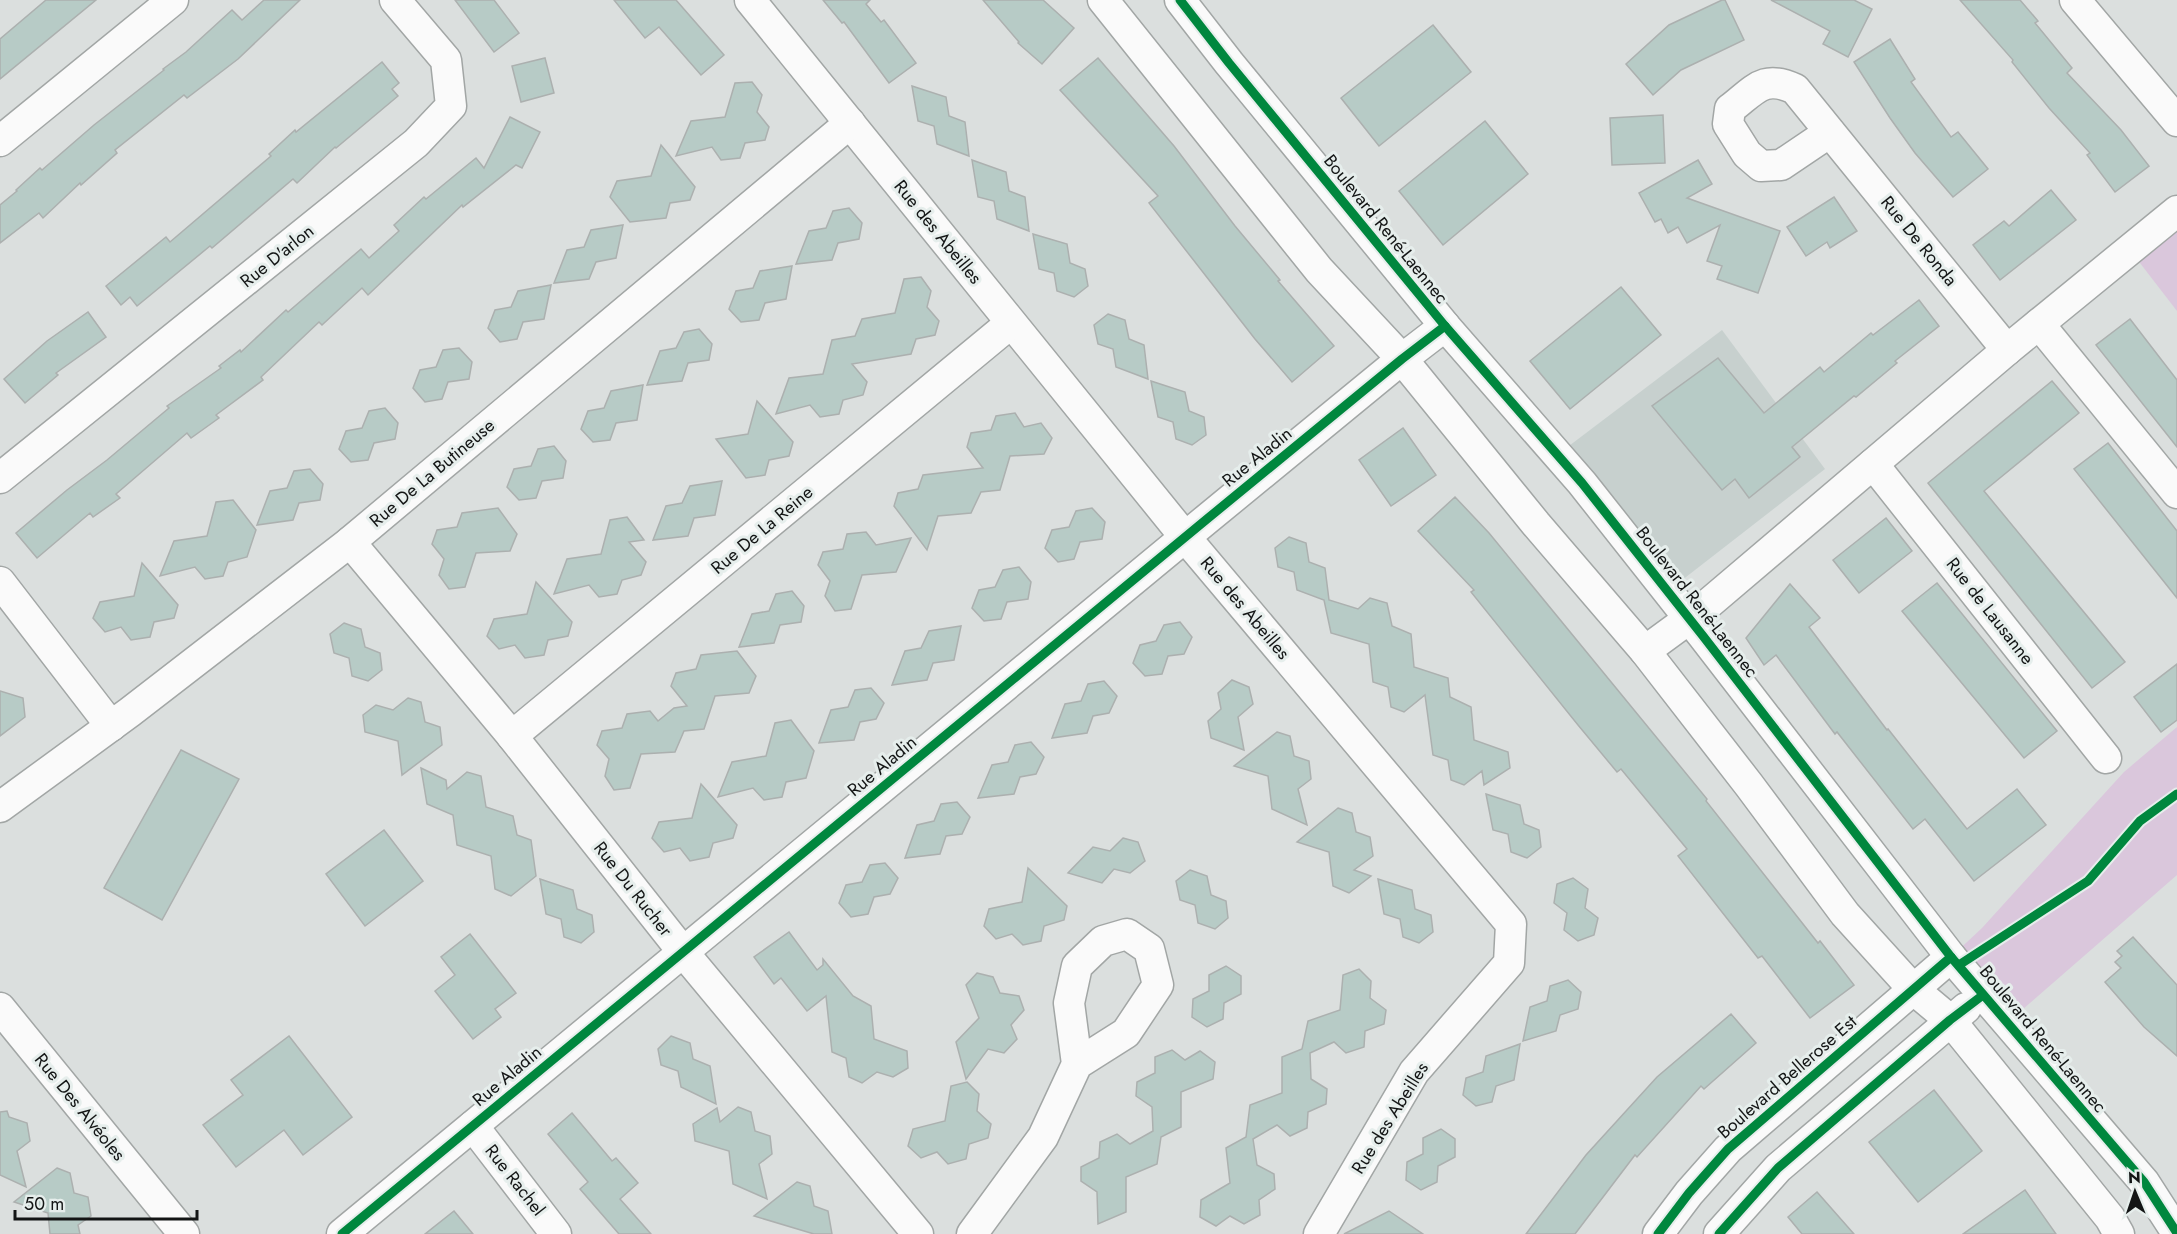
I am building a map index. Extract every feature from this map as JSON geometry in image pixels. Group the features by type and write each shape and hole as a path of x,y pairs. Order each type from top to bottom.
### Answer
{"street":[{"path":"0,141 173,0"},
{"name":"Rue D'arlon","path":"0,478 416,143 451,106 446,60 395,0"},
{"name":"Rue des Abeilles","path":"750,0 1185,537 1511,924 1509,963 1414,1072 1319,1234"},
{"path":"1103,0 1319,270 1402,359 1536,524 1645,651 1845,914 1913,989 1950,1020 2110,1218 2119,1234"},
{"name":"Boulevard René-Laennec","path":"1179,0 1445,326 1582,483 1951,957 2144,1182 2177,1233"},
{"path":"2075,0 2177,121"},
{"name":"Rue De La Butineuse","path":"0,807 111,726 350,542 850,123"},
{"name":"Rue De Ronda","path":"1830,132 2007,350"},
{"path":"1645,651 1689,619 2038,324 2177,211"},
{"name":"Rue De La Reine","path":"512,736 1011,323"},
{"path":"2038,324 2177,493"},
{"name":"Rue Aladin","path":"342,1234 1185,537 1445,326"},
{"name":"Rue de Lausanne","path":"1873,464 2106,758"},
{"name":"Rue Du Rucher","path":"350,542 512,736 683,952 918,1234"},
{"path":"0,582 111,726"},
{"name":"Boulevard Bellerose Est","path":"1658,1234 1689,1193 1728,1149 1951,957"},
{"path":"1689,1193 1722,1233 1778,1168 1950,1020 1983,995"},
{"name":"Rue Des Alvéoles","path":"0,1008 184,1234"},
{"path":"972,1234 1043,1137 1077,1064"},
{"name":"Rue Rachel","path":"473,1126 556,1234"}],"shaded area":[{"path":"2177,211 2177,311 2130,250"},
{"path":"1722,330 1825,469 1668,591 1557,455"},
{"path":"2177,727 2177,875 2007,1023 1951,957 1982,928 2124,772"}],"building":[{"path":"46,0 96,0 0,79 0,39"},
{"path":"264,0 300,0 238,59 187,98 184,95 115,150 117,153 81,185 80,183 43,218 39,213 0,243 0,205 16,190 40,168 42,170 94,125 186,52 232,10 242,20"},
{"path":"455,0 494,0 519,33 494,52"},
{"path":"614,0 676,0 724,55 701,75 659,27 645,38"},
{"path":"823,0 870,0 866,4 881,22 884,20 916,63 889,83 844,22 842,23"},
{"path":"983,0 1043,0 1074,28 1042,64 1018,43"},
{"path":"1725,0 1744,40 1681,70 1653,95 1626,64 1669,25"},
{"path":"1771,0 1854,0 1872,9 1848,57 1823,44 1830,31"},
{"path":"1960,0 2020,0 2038,21 2035,23 2072,68 2067,73 2121,130 2149,166 2115,192 2087,155 2090,153 2049,108 2012,62 2013,60"},
{"path":"1433,25 1471,72 1379,146 1341,98"},
{"path":"1890,39 1915,79 1911,82 1951,137 1958,132 1988,169 1953,197 1915,153 1854,62"},
{"path":"545,58 554,93 521,102 512,66"},
{"path":"1098,58 1174,146 1280,280 1278,281 1334,346 1292,382 1255,339 1149,203 1158,196 1060,90"},
{"path":"382,62 399,83 392,89 398,96 335,147 297,183 293,179 212,248 210,246 137,306 130,297 121,305 106,286 166,237 170,242 271,156 269,154 295,130 296,132"},
{"path":"752,82 762,95 757,112 769,127 765,140 745,143 740,158 721,160 712,147 676,156 691,121 725,117 735,83"},
{"path":"912,86 946,97 949,116 965,122 969,156 937,144 934,126 918,121"},
{"path":"1663,115 1665,163 1612,165 1610,118"},
{"path":"510,117 540,132 522,168 516,165 463,207 462,205 368,295 362,288 322,325 319,322 261,377 263,380 216,415 219,418 191,438 187,433 116,494 120,498 93,517 90,513 37,558 16,533 169,408 167,406 221,368 219,366 240,350 241,352 286,310 288,312 361,249 369,258 399,231 394,225 424,197 426,199 476,158 484,168"},
{"path":"1485,121 1528,174 1443,245 1399,191"},
{"path":"661,145 695,187 690,200 670,203 666,218 630,222 610,197 617,181 651,176"},
{"path":"972,160 1006,172 1009,191 1025,197 1029,231 997,219 994,201 978,197"},
{"path":"1698,160 1712,184 1687,198 1780,231 1758,293 1717,279 1722,266 1707,261 1720,225 1687,243 1678,227 1668,233 1661,219 1655,222 1639,193"},
{"path":"2051,190 2076,220 2000,280 1973,245 2004,221 2009,226"},
{"path":"1834,197 1857,231 1830,248 1827,242 1806,256 1787,227"},
{"path":"849,208 862,223 859,239 838,243 832,260 796,264 809,231 826,228 833,211"},
{"path":"623,225 616,258 596,262 589,279 554,283 567,250 584,247 591,230"},
{"path":"1033,234 1067,244 1070,263 1085,269 1088,286 1074,297 1057,291 1054,273 1039,269"},
{"path":"792,266 786,299 765,303 759,320 741,322 729,309 736,291 753,288 760,271"},
{"path":"921,277 931,291 927,307 939,321 935,335 916,339 911,354 852,364 867,382 863,395 843,400 839,414 820,417 810,405 776,414 789,378 823,374 832,340 855,336 862,319 895,313 904,279"},
{"path":"551,285 544,319 523,322 517,339 500,342 488,328 495,310 511,307 518,291"},
{"path":"1621,287 1661,335 1570,409 1530,361"},
{"path":"1919,300 1939,326 1895,361 1897,363 1856,397 1854,396 1792,447 1800,457 1749,498 1735,479 1722,490 1652,406 1718,358 1764,413 1820,367 1824,372 1871,333 1873,335"},
{"path":"88,312 106,337 56,373 58,375 25,403 4,379 47,341"},
{"path":"1108,314 1125,320 1129,339 1144,345 1148,379 1116,367 1113,349 1098,344 1094,325"},
{"path":"2130,319 2177,380 2177,447 2096,345"},
{"path":"699,329 712,344 709,360 688,363 682,381 647,385 660,351 676,348 684,332"},
{"path":"459,348 472,362 469,379 448,382 442,399 425,402 413,388 420,370 436,367 443,350"},
{"path":"1151,381 1185,392 1189,411 1204,417 1206,435 1192,445 1176,439 1173,422 1158,417"},
{"path":"2052,381 2079,413 1984,491 2125,662 2092,688 1928,483"},
{"path":"643,385 637,420 616,423 610,440 593,442 581,429 588,411 604,408 611,391"},
{"path":"757,401 793,442 789,456 769,460 765,475 746,478 716,439 748,434"},
{"path":"385,408 398,423 395,439 374,443 368,460 351,462 339,449 346,431 362,428 369,411"},
{"path":"1015,413 1024,427 1041,423 1052,438 1044,454 1010,456 1000,490 981,492 971,513 938,516 927,550 894,506 898,493 918,489 923,475 983,468 967,447 971,433 991,430 996,416"},
{"path":"1403,428 1436,475 1391,506 1359,460"},
{"path":"2108,443 2177,531 2177,598 2074,469"},
{"path":"554,446 566,461 563,478 542,481 536,498 519,500 507,487 514,469 531,466 538,449"},
{"path":"310,469 323,484 320,500 299,503 293,520 257,525 270,491 287,488 294,471"},
{"path":"722,481 715,515 694,518 688,536 653,540 666,506 682,503 690,486"},
{"path":"1455,497 1489,533 1707,799 1706,801 1818,943 1820,941 1854,985 1810,1018 1762,956 1758,958 1678,856 1687,849 1621,769 1617,772 1578,725 1471,592 1474,590 1418,531"},
{"path":"233,500 256,530 247,557 228,562 223,576 205,579 195,567 160,576 174,541 207,536 216,502"},
{"path":"498,508 517,534 510,551 476,553 465,587 449,589 439,575 444,559 432,544 437,530 457,527 462,513"},
{"path":"1092,508 1105,522 1102,539 1080,542 1074,559 1058,562 1045,548 1052,530 1069,527 1076,511"},
{"path":"627,517 644,540 629,542 646,562 641,575 622,580 617,594 599,597 589,585 554,594 567,559 601,554 610,520"},
{"path":"1886,518 1912,551 1859,593 1833,560"},
{"path":"866,532 876,545 911,538 896,572 862,575 851,609 835,611 825,596 830,581 818,565 823,552 843,549 847,534"},
{"path":"1289,537 1306,543 1309,562 1325,568 1329,600 1358,609 1370,598 1387,603 1392,626 1411,634 1414,667 1448,678 1450,697 1471,707 1474,740 1508,752 1510,768 1484,785 1482,771 1464,785 1451,780 1448,760 1433,755 1425,695 1404,712 1391,707 1388,687 1373,682 1369,644 1331,633 1324,600 1297,590 1294,572 1278,567 1275,548"},
{"path":"142,563 178,605 174,618 154,622 150,637 131,640 121,627 105,632 93,618 100,602 134,596"},
{"path":"1019,567 1031,582 1028,599 1007,602 1001,619 984,621 972,608 979,590 995,587 1003,570"},
{"path":"536,582 572,622 568,636 548,640 544,655 525,658 515,645 499,649 487,636 494,619 527,614"},
{"path":"1937,583 2057,731 2024,758 1902,611"},
{"path":"1790,584 1820,618 1809,627 1887,730 1967,829 2017,789 2046,825 1974,881 1925,819 1913,829 1837,732 1835,734 1776,655 1764,665 1746,638"},
{"path":"792,591 804,606 801,622 780,625 774,643 739,647 752,614 769,611 776,594"},
{"path":"1180,622 1192,637 1184,654 1168,656 1162,674 1145,676 1133,663 1140,645 1156,641 1164,625"},
{"path":"344,623 361,629 365,647 380,653 382,670 368,681 352,676 349,658 334,653 330,634"},
{"path":"961,626 954,660 933,663 927,680 892,685 905,651 921,648 929,631"},
{"path":"737,651 756,676 749,693 715,696 704,729 684,731 675,752 641,754 630,788 614,790 605,776 609,759 597,745 602,731 622,728 627,714 650,711 658,721 674,708 687,706 671,686 676,673 696,669 701,655"},
{"path":"2177,664 2177,720 2161,732 2134,697"},
{"path":"1232,680 1249,687 1253,704 1238,717 1244,750 1211,738 1208,721 1221,709 1218,693"},
{"path":"1104,681 1117,696 1109,713 1093,716 1087,733 1052,738 1065,704 1081,701 1088,684"},
{"path":"871,688 884,703 876,719 860,722 854,740 819,743 831,710 848,707 855,690"},
{"path":"0,691 23,698 25,717 0,736"},
{"path":"408,698 421,702 425,722 440,727 442,745 402,775 398,741 365,732 363,715 376,705 393,710"},
{"path":"791,720 814,751 806,778 786,782 782,797 764,800 753,788 718,797 732,762 766,756 775,723"},
{"path":"1277,732 1290,736 1294,756 1309,761 1311,779 1298,789 1307,825 1272,809 1268,776 1234,766"},
{"path":"1031,742 1044,757 1036,774 1020,777 1014,794 978,798 992,765 1008,762 1015,745"},
{"path":"181,750 239,779 162,920 104,888"},
{"path":"421,768 446,780 447,789 467,772 481,776 486,807 513,816 517,835 531,840 536,876 511,896 495,889 491,856 457,845 453,815 427,804"},
{"path":"701,784 737,825 733,838 713,843 709,857 690,861 680,848 664,852 652,838 659,822 692,818"},
{"path":"1486,794 1520,805 1524,824 1539,830 1541,847 1527,858 1511,852 1508,834 1493,830"},
{"path":"957,802 970,817 962,834 946,836 940,854 905,858 917,825 934,821 941,804"},
{"path":"1338,808 1352,813 1356,832 1370,837 1373,856 1354,870 1371,876 1349,893 1333,886 1329,852 1297,842"},
{"path":"384,830 423,881 365,926 326,874"},
{"path":"1123,838 1138,842 1145,861 1130,873 1114,869 1102,883 1068,873 1093,847 1110,851"},
{"path":"885,863 898,878 890,894 874,897 868,914 851,917 839,903 846,885 862,882 870,865"},
{"path":"1028,868 1067,906 1064,920 1044,926 1041,941 1023,945 1012,934 996,939 984,926 989,909 1022,902"},
{"path":"1190,870 1207,876 1211,895 1226,901 1228,918 1215,929 1198,923 1195,905 1180,900 1176,881"},
{"path":"1573,878 1588,889 1585,908 1598,918 1594,935 1578,941 1564,930 1567,913 1554,903 1557,884"},
{"path":"540,879 573,890 577,909 592,915 594,932 581,943 564,937 561,919 546,914"},
{"path":"1378,879 1412,890 1415,909 1431,915 1433,932 1419,943 1403,937 1400,919 1384,914"},
{"path":"789,932 817,970 823,965 823,959 853,996 871,1006 874,1039 907,1051 908,1068 893,1077 877,1072 862,1083 849,1077 846,1058 832,1052 826,996 807,1011 781,978 774,984 754,957"},
{"path":"470,934 516,993 495,1009 501,1017 473,1039 435,991 455,975 441,957"},
{"path":"2133,937 2177,985 2177,1056 2144,1027 2105,982 2121,968 2115,962 2122,956 2117,951"},
{"path":"1226,966 1241,976 1241,994 1224,1003 1223,1019 1207,1027 1192,1017 1193,999 1209,991 1209,975"},
{"path":"1359,969 1371,981 1370,998 1386,1010 1384,1024 1365,1031 1364,1047 1346,1053 1334,1042 1310,1053 1311,1079 1327,1089 1326,1104 1308,1112 1307,1128 1290,1136 1277,1125 1253,1139 1257,1165 1274,1174 1275,1189 1259,1200 1260,1215 1244,1224 1230,1216 1216,1226 1200,1217 1201,1200 1230,1183 1226,1148 1246,1137 1250,1105 1282,1093 1282,1057 1302,1049 1308,1021 1340,1010 1343,975"},
{"path":"977,973 993,977 1000,993 1019,996 1024,1010 1011,1025 1017,1039 1004,1053 988,1049 966,1079 956,1042 979,1018 966,985"},
{"path":"1568,980 1581,992 1578,1009 1560,1015 1556,1031 1523,1041 1530,1007 1547,1001 1550,986"},
{"path":"1731,1014 1756,1043 1704,1089 1701,1086 1637,1157 1635,1155 1575,1234 1526,1234 1586,1155 1657,1077"},
{"path":"289,1036 352,1117 303,1155 284,1130 236,1167 203,1125 243,1095 231,1080"},
{"path":"671,1036 690,1043 693,1059 710,1066 716,1104 681,1087 678,1071 661,1065 658,1049"},
{"path":"1520,1044 1514,1080 1496,1086 1492,1102 1476,1106 1463,1095 1466,1078 1483,1072 1486,1056"},
{"path":"1172,1050 1185,1060 1200,1051 1215,1062 1213,1079 1181,1092 1181,1127 1161,1137 1157,1164 1126,1177 1126,1212 1098,1224 1097,1192 1081,1181 1081,1167 1099,1158 1100,1142 1117,1134 1130,1144 1153,1131 1152,1107 1136,1096 1137,1082 1155,1073 1155,1057"},
{"path":"967,1082 979,1094 977,1111 991,1124 988,1138 969,1144 966,1159 948,1164 937,1152 921,1158 908,1146 913,1129 945,1121 951,1086"},
{"path":"1934,1090 1982,1151 1918,1202 1869,1142"},
{"path":"738,1107 751,1112 755,1131 770,1136 772,1154 759,1164 767,1199 733,1184 729,1151 695,1141 693,1124 717,1108 720,1122"},
{"path":"7,1111 9,1117 27,1123 30,1141 17,1151 26,1187 0,1175 0,1112"},
{"path":"572,1113 612,1161 616,1158 638,1183 620,1199 651,1234 619,1234 580,1189 588,1182 548,1134"},
{"path":"1441,1129 1455,1139 1455,1157 1438,1166 1437,1182 1421,1190 1406,1180 1407,1162 1423,1154 1423,1138"},
{"path":"57,1168 70,1173 74,1193 88,1197 91,1216 78,1225 80,1234 50,1234 48,1213 14,1202"},
{"path":"797,1182 810,1186 814,1206 828,1211 832,1234 814,1234 754,1216"},
{"path":"2025,1190 2056,1234 1963,1234"},
{"path":"1817,1192 1854,1234 1802,1234 1788,1217"},
{"path":"454,1211 473,1234 425,1234"},
{"path":"1389,1211 1423,1234 1344,1234"}],"cycle path":[{"path":"1180,0 1445,326 1582,483 1951,957 2144,1182 2177,1233"},
{"path":"342,1234 1207,519 1445,326"},
{"path":"1959,965 2088,881 2140,821 2177,794"},
{"path":"1658,1234 1689,1193 1728,1149 1951,957"},
{"path":"1719,1234 1778,1168 1950,1020 1983,995"}]}
